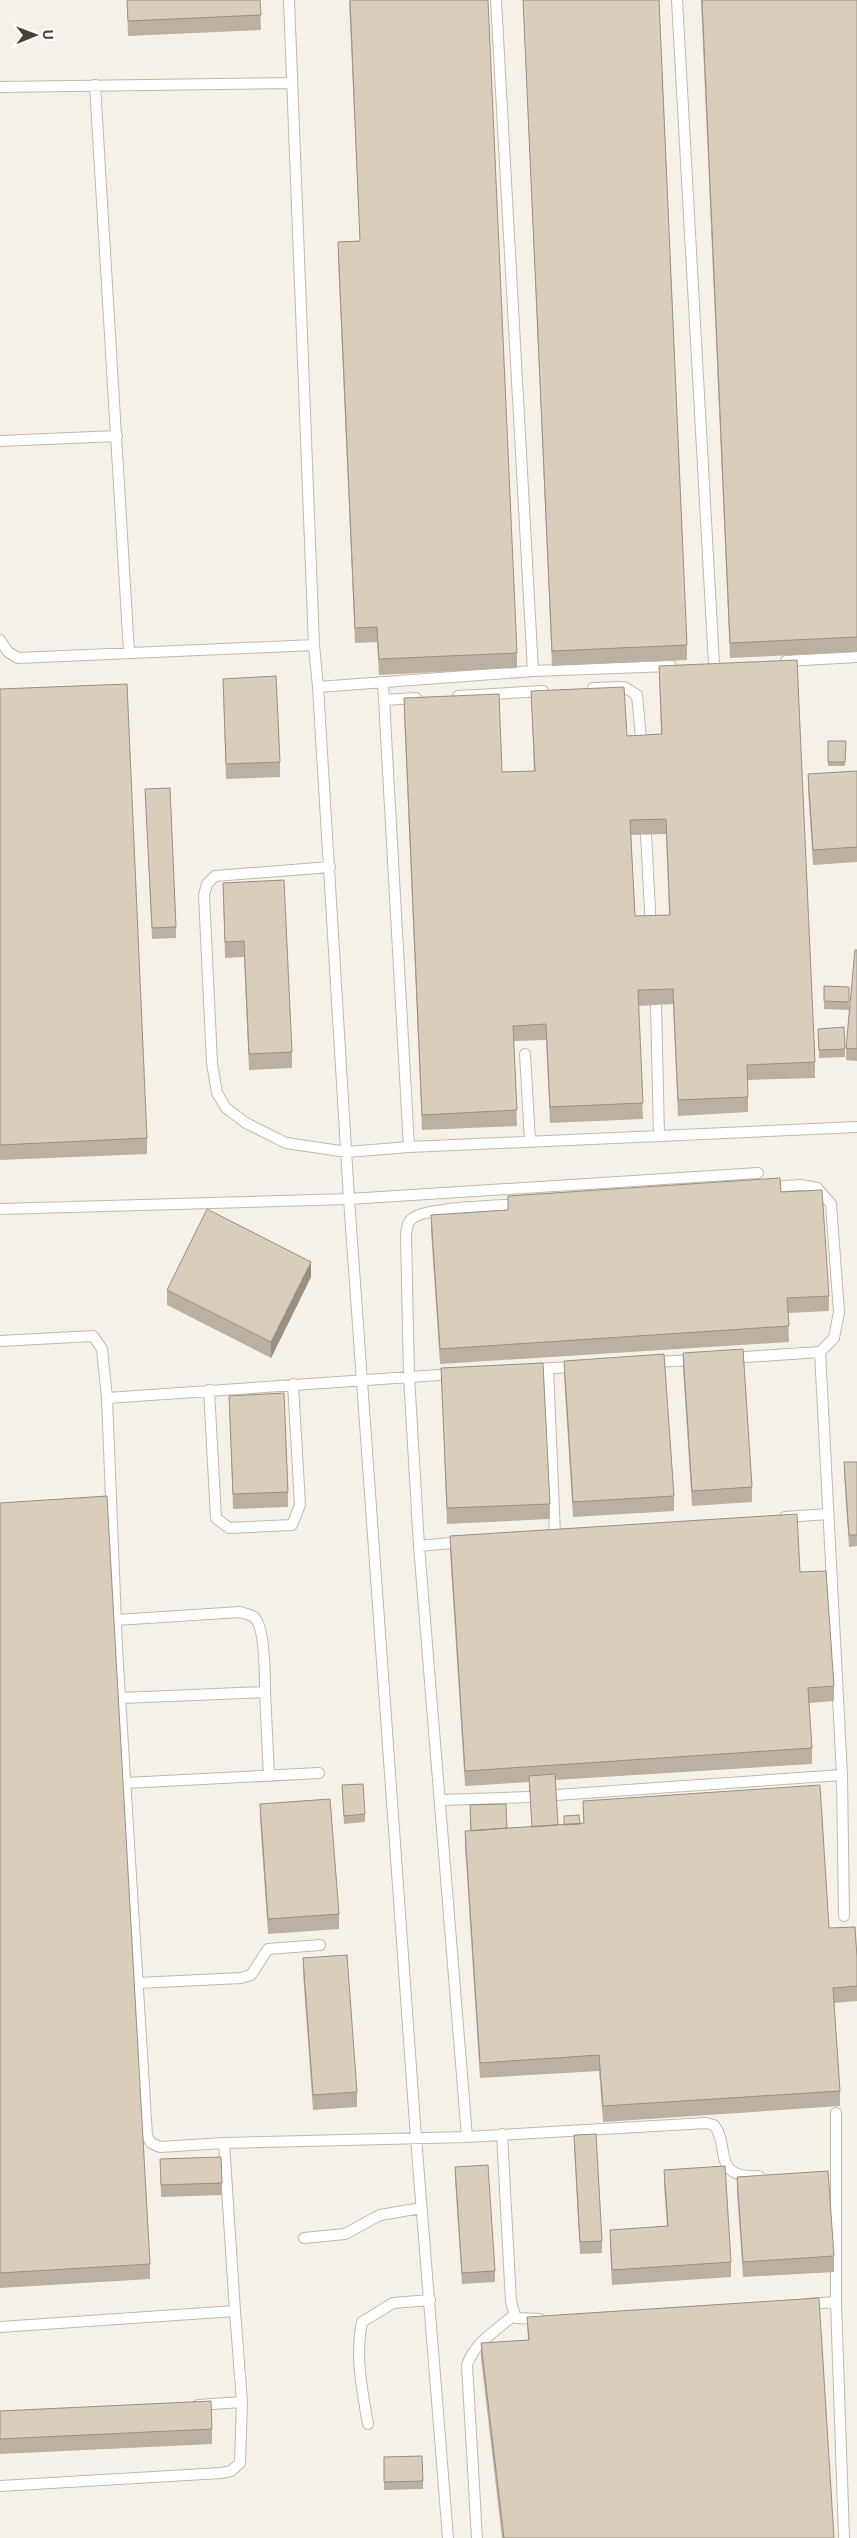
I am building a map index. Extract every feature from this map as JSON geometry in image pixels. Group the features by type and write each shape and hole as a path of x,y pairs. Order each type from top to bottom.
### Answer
{"lane":[{"path":"289,0 314,645 330,867 349,1199 421,2208 448,2538"},
{"path":"496,0 533,671"},
{"path":"677,0 714,664"},
{"path":"0,87 292,83"},
{"path":"95,85 130,652"},
{"path":"0,441 117,436"},
{"path":"0,640 8,652 18,658 314,645"},
{"path":"771,661 857,657"},
{"path":"318,687 533,671 685,666"},
{"path":"383,682 409,1147"},
{"path":"584,689 624,687 636,695 642,750"},
{"path":"445,697 554,690"},
{"path":"385,700 425,698"},
{"path":"646,835 652,931"},
{"path":"330,867 215,876 207,884 204,895 212,1053 217,1093 226,1108 246,1123 286,1143 347,1152 530,1141 857,1127"},
{"path":"656,1005 659,1136"},
{"path":"526,1054 530,1141"},
{"path":"0,1209 349,1199 758,1173"},
{"path":"722,1358 820,1352 834,1338 839,1312 831,1204 817,1188 801,1185 752,1188"},
{"path":"467,2138 419,1546 409,1376 408,1222 415,1216 437,1211 532,1203"},
{"path":"0,1341 93,1336 102,1349 107,1398 116,1620 147,2136 151,2143 160,2147 224,2143 467,2138 502,2134 706,2123 714,2125 718,2130 723,2160 733,2171 747,2177 774,2175"},
{"path":"820,1352 842,1775 844,1916"},
{"path":"645,1363 703,1359"},
{"path":"520,1370 586,1366"},
{"path":"548,1368 555,1535"},
{"path":"107,1398 464,1373"},
{"path":"209,1390 216,1518 229,1528 292,1524 300,1505 293,1384"},
{"path":"770,1518 829,1514"},
{"path":"419,1546 477,1541"},
{"path":"116,1620 240,1612 253,1616 259,1622 270,1776"},
{"path":"121,1698 265,1692"},
{"path":"126,1783 319,1773"},
{"path":"556,1795 842,1775"},
{"path":"441,1800 529,1796"},
{"path":"138,1983 240,1978 251,1975 268,1949 320,1945"},
{"path":"836,2113 836,2302 844,2538"},
{"path":"502,2134 514,2315 520,2320 550,2318"},
{"path":"0,2486 221,2473 231,2470 240,2463 242,2402 224,2143"},
{"path":"304,2238 345,2234 380,2216 421,2208"},
{"path":"368,2424 360,2380 359,2338 362,2322 393,2303 430,2300"},
{"path":"797,2305 836,2302"},
{"path":"0,2327 235,2312"},
{"path":"477,2538 466,2365 470,2355 479,2344 514,2315"},
{"path":"184,2406 242,2402"}],"building":[{"path":"127,0 260,0 261,15 128,21"},
{"path":"350,0 488,0 517,653 379,659 377,627 355,628 338,242 360,241"},
{"path":"523,0 659,0 687,645 552,651"},
{"path":"702,0 857,0 857,637 730,643"},
{"path":"797,660 815,1062 747,1065 748,1097 678,1100 673,989 638,990 643,1103 550,1107 546,1024 513,1026 517,1110 422,1115 404,698 499,694 502,772 535,771 531,691 624,687 627,736 662,734 659,666","holes":["666,819 670,915 635,916 630,820"]},
{"path":"276,676 280,762 226,764 223,679"},
{"path":"127,684 147,1138 0,1145 0,689"},
{"path":"828,741 846,741 845,762 828,762"},
{"path":"857,771 857,847 813,850 808,774"},
{"path":"170,788 176,927 152,928 145,789"},
{"path":"284,880 292,1052 249,1054 244,941 225,942 223,883"},
{"path":"855,950 857,950 857,1049 846,1048"},
{"path":"824,986 849,987 849,1002 824,1001"},
{"path":"844,1027 845,1049 819,1050 818,1029"},
{"path":"780,1178 781,1192 822,1190 829,1296 787,1298 789,1326 440,1349 431,1215 508,1210 508,1196"},
{"path":"207,1209 311,1262 271,1342 167,1290"},
{"path":"743,1349 752,1487 692,1491 683,1353"},
{"path":"664,1354 674,1496 573,1502 564,1361"},
{"path":"543,1363 550,1504 447,1508 441,1368"},
{"path":"284,1393 288,1492 233,1494 229,1396"},
{"path":"844,1462 857,1462 857,1535 849,1535"},
{"path":"107,1496 150,2264 0,2273 0,1503"},
{"path":"797,1514 800,1572 826,1571 834,1686 808,1688 812,1748 465,1771 450,1536"},
{"path":"555,1774 558,1825 532,1827 529,1776"},
{"path":"363,1784 365,1814 344,1816 342,1785"},
{"path":"820,1785 829,1928 855,1927 857,1957 857,1986 833,1988 840,2091 603,2106 599,2055 480,2063 465,1831 584,1823 583,1801"},
{"path":"330,1799 339,1914 268,1919 260,1804"},
{"path":"506,1804 507,1828 471,1831 470,1805"},
{"path":"579,1815 580,1824 564,1825 564,1816"},
{"path":"347,1955 357,2092 313,2095 303,1958"},
{"path":"596,2134 602,2241 580,2242 574,2135"},
{"path":"221,2157 222,2183 161,2185 160,2159"},
{"path":"488,2165 495,2271 462,2273 455,2167"},
{"path":"725,2166 731,2262 612,2270 610,2230 668,2226 664,2170"},
{"path":"828,2171 834,2256 743,2262 737,2177"},
{"path":"819,2298 834,2538 504,2538 481,2343 529,2340 527,2317"},
{"path":"211,2401 212,2429 0,2439 0,2411"},
{"path":"422,2456 423,2481 384,2482 384,2457"}]}
